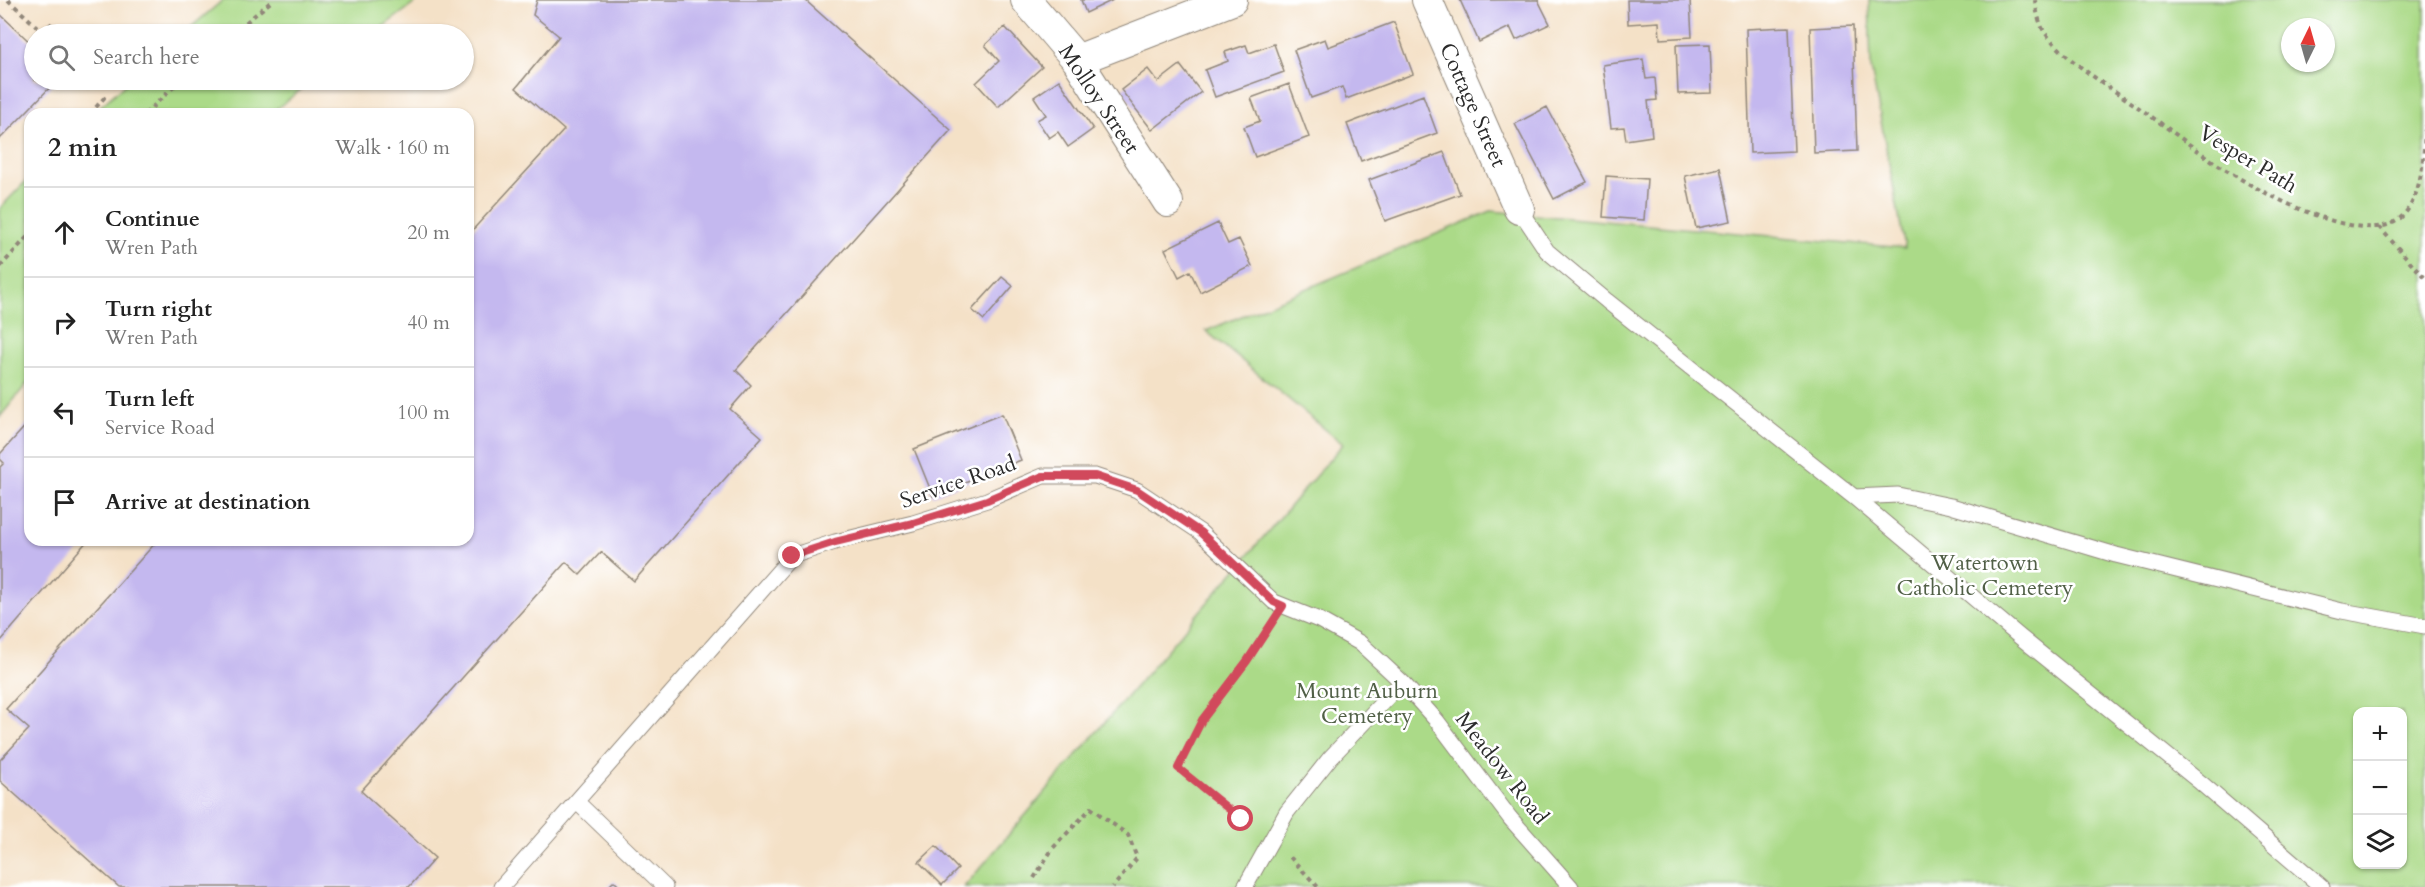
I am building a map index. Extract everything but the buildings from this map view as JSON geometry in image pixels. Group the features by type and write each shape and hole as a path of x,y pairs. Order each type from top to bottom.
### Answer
{"street":[{"name":"Molloy Street","path":"1026,0 1077,60 1168,202"},
{"path":"1077,60 1232,0"},
{"name":"Cottage Street","path":"1427,0 1519,209"}],"lane":[{"path":"1519,209 1547,251 1854,497 2020,637 2201,783 2322,887"},
{"name":"Service Road","path":"501,887 792,556 987,500 1043,476 1095,476 1137,490 1200,532 1274,602 1319,620 1360,644 1402,682"},
{"path":"1854,497 1898,495 1951,506 2116,555 2342,611 2425,626"},
{"path":"1245,887 1287,812 1330,758 1402,682"},
{"name":"Meadow Road","path":"1402,682 1437,721 1510,818 1572,887"},
{"path":"577,802 665,887"}],"path":[{"path":"8,0 33,24"},
{"path":"244,24 273,0"},
{"name":"Vesper Path","path":"2036,0 2044,32 2077,66 2221,167 2303,211 2344,225 2379,227"},
{"path":"151,108 170,90"},
{"path":"95,108 104,98 101,95"},
{"path":"2425,125 2423,164 2415,198 2399,219 2379,227 2425,278"},
{"path":"0,267 24,241"},
{"path":"1241,819 1178,768 1202,720 1247,661 1283,606"},
{"path":"1034,878 1053,848 1091,808 1128,835 1137,858 1113,887"},
{"path":"1272,837 1318,887"}],"green space":[{"path":"223,0 419,0 387,24 195,24"},
{"name":"Watertown Catholic Cemetery","path":"1869,0 2425,0 2425,887 964,887 1343,444 1206,331 1491,211 1905,248 1871,68"},
{"path":"119,90 300,90 278,108 99,108"},
{"path":"24,183 24,387 0,417 0,208"}],"route":[{"path":"792,556 987,500 1043,476 1095,476 1137,490 1200,532 1274,602 1283,606 1247,661 1202,720 1178,768 1241,819"}],"park label":[{"name":"Mount Auburn Cemetery","path":"1367,704"}]}
